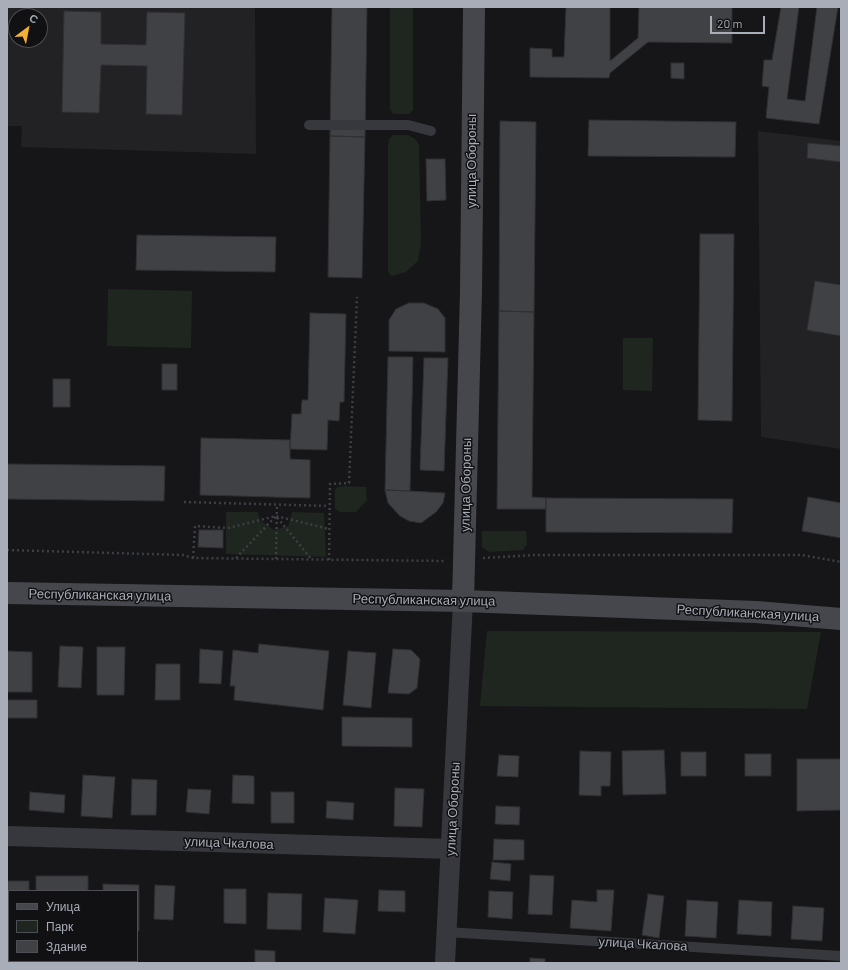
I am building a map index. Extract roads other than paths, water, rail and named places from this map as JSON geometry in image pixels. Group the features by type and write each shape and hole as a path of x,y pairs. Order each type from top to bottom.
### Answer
{"street":[{"name":"улица Обороны","path":"445,963 463,601 471,292 474,7"},
{"name":"Республиканская улица","path":"7,593 463,601 749,612 841,619"},
{"name":"улица Чкалова","path":"7,836 451,849"}],"lane":[{"path":"309,125 408,125 431,131"},
{"name":"улица Чкалова","path":"446,932 841,956"}]}
